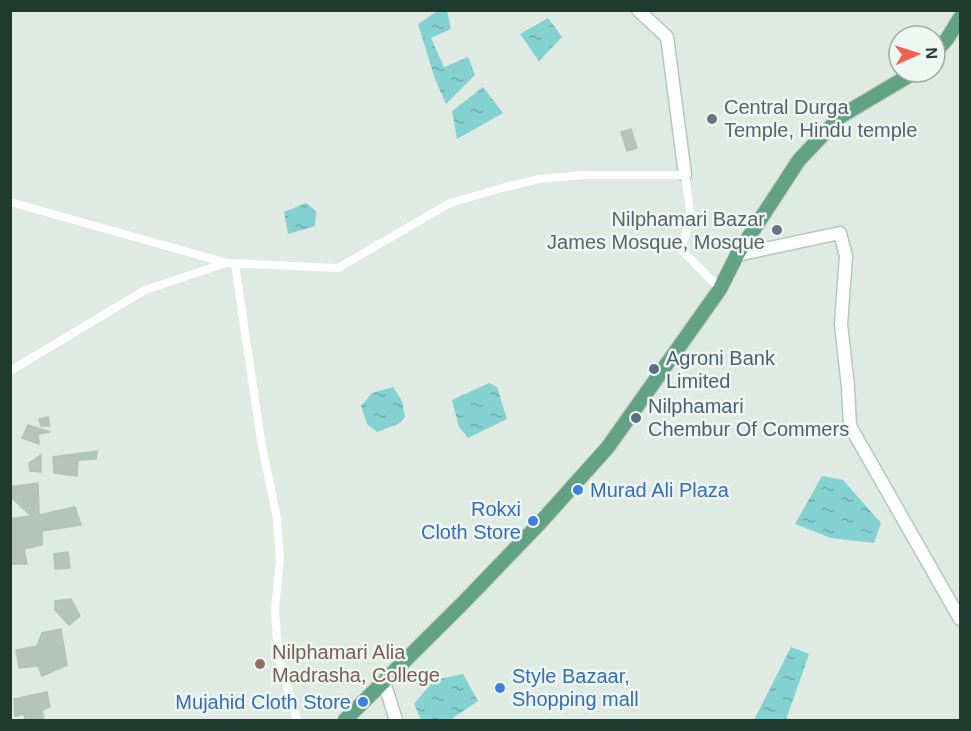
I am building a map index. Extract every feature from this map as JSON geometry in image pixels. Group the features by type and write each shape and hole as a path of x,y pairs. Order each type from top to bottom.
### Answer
{"main road":[{"path":"947,39 960,18"},
{"path":"345,720 532,532 608,447 720,289 737,255 799,160 841,116 895,84"}],"street":[{"path":"638,10 667,37 691,217 681,249 720,289"},
{"path":"10,202 231,264 338,268 450,203 539,179 585,174 685,175"},
{"path":"737,255 840,233 846,256 841,324 850,426 960,619"},
{"path":"10,371 145,290 231,264"},
{"path":"231,264 261,441 277,519 280,560 275,609 278,656 297,720"},
{"path":"384,682 396,720"}],"water":[{"path":"439,10 447,11 451,29 431,38 444,67 468,57 475,75 446,104 435,79 418,24"},
{"path":"548,18 562,37 539,61 520,34"},
{"path":"483,87 503,113 457,139 452,111"},
{"path":"306,203 316,211 315,226 288,234 284,212"},
{"path":"489,383 497,387 507,419 468,438 459,427 452,400"},
{"path":"393,387 402,401 405,417 400,423 377,432 367,424 361,406 372,393"},
{"path":"822,476 843,480 881,523 874,543 831,538 795,524"},
{"path":"791,647 809,654 786,720 754,720"},
{"path":"463,674 478,701 450,720 421,720 414,704 434,680"}],"building":[{"path":"631,129 637,148 627,151 621,132"},
{"path":"48,417 50,426 41,426 39,419"},
{"path":"28,425 50,432 38,434 39,444 22,438"},
{"path":"97,451 96,459 78,460 77,476 54,473 53,457"},
{"path":"41,455 41,472 30,471 29,463"},
{"path":"38,483 39,515 75,507 81,525 42,531 42,545 24,549 27,564 10,564 10,519 31,516 10,496 10,487"},
{"path":"68,552 70,568 55,569 54,554"},
{"path":"71,599 80,616 69,625 55,610 55,601"},
{"path":"61,629 67,665 42,676 38,666 19,668 16,650 37,646 42,633"},
{"path":"47,692 50,707 42,710 44,720 25,720 24,714 15,716 14,699"}],"place":[{"name":"Central Durga Temple, Hindu temple","path":"712,119"},
{"name":"Nilphamari Bazar James Mosque, Mosque","path":"777,230"},
{"name":"Agroni Bank Limited","path":"654,369"},
{"name":"Nilphamari Chembur Of Commers","path":"636,418"},
{"name":"Murad Ali Plaza","path":"578,490"},
{"name":"Rokxi Cloth Store","path":"533,521"},
{"name":"Nilphamari Alia Madrasha, College","path":"260,664"},
{"name":"Style Bazaar, Shopping mall","path":"500,688"},
{"name":"Mujahid Cloth Store","path":"363,702"}]}
